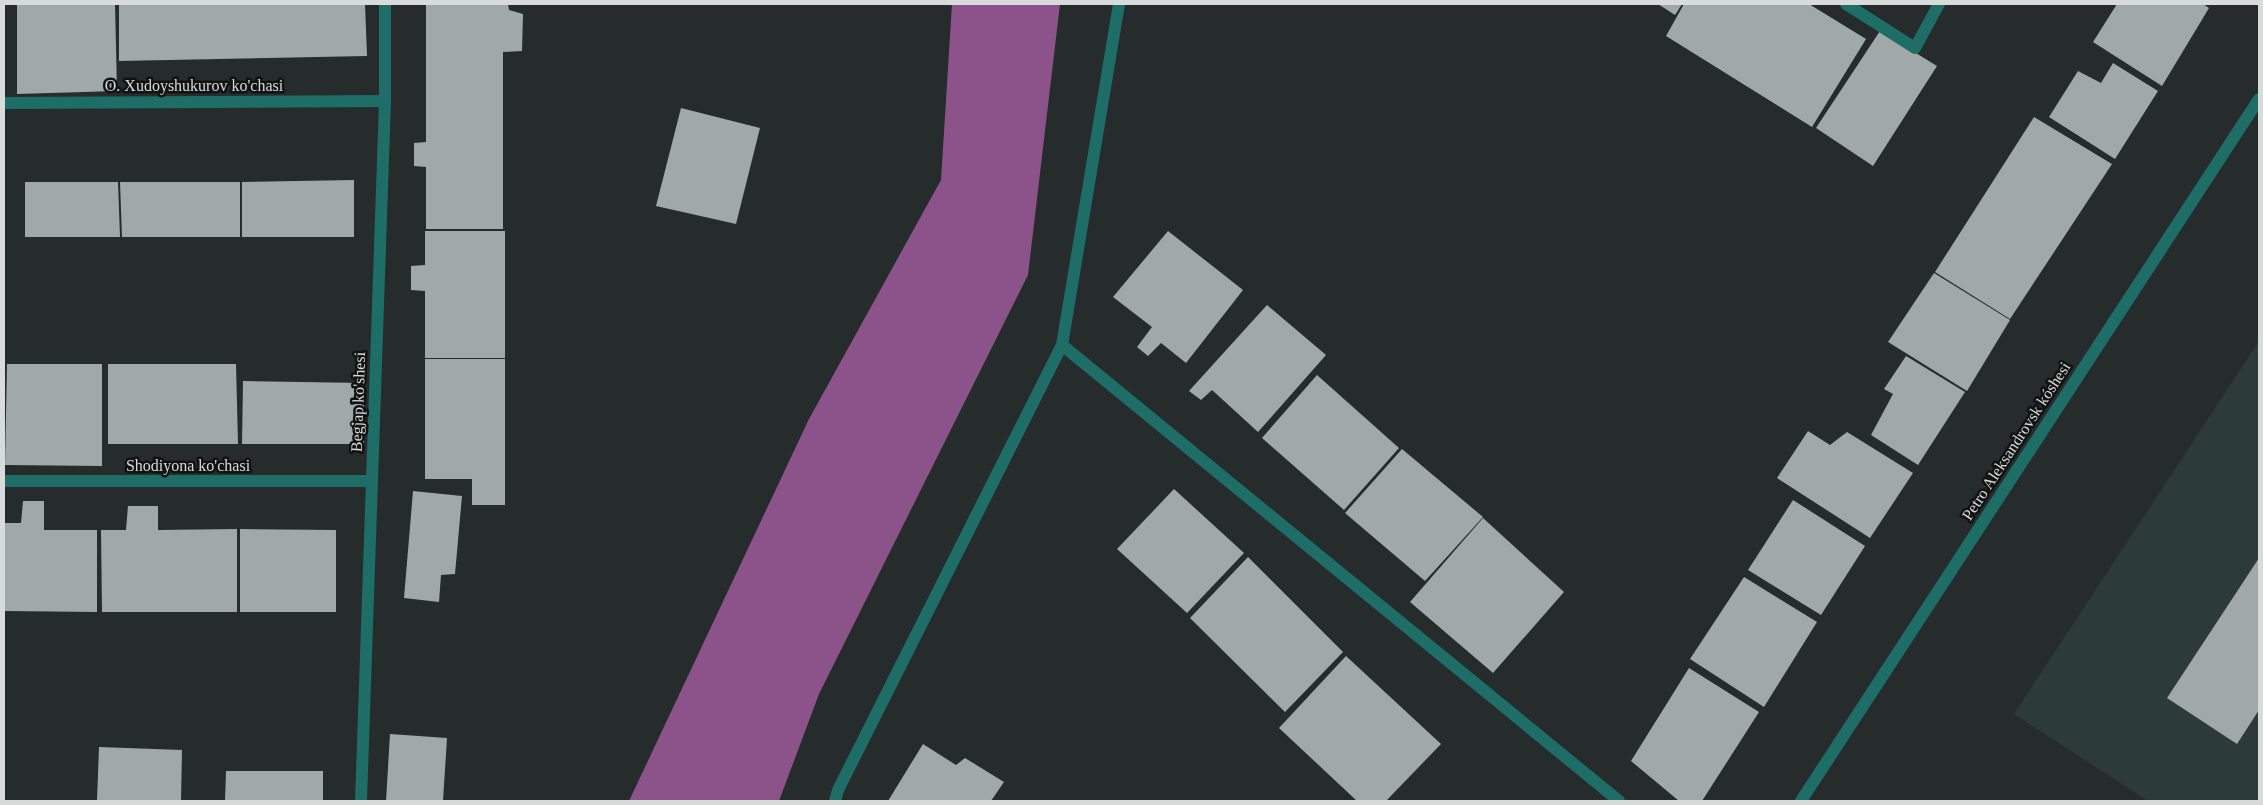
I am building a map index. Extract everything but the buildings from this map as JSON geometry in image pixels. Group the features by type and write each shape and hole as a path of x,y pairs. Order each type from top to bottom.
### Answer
{"street":[{"name":"Begjap ko'shesi","path":"361,801 384,101 385,4"},
{"path":"835,801 838,790 1062,345 1119,4"},
{"path":"1846,4 1915,48 1938,4"},
{"name":"Petro Aleksandrovsk kóshesi","path":"1801,801 2259,99"},
{"name":"O. Xudoyshukurov ko'chasi","path":"4,103 384,101"},
{"path":"1062,345 1619,801"},
{"name":"Shodiyona ko'chasi","path":"4,481 372,481"}],"shaded area":[{"path":"952,4 1060,4 1028,275 819,694 779,801 629,801 809,419 941,180"},
{"path":"2259,341 2259,801 2148,801 2014,714"}]}
